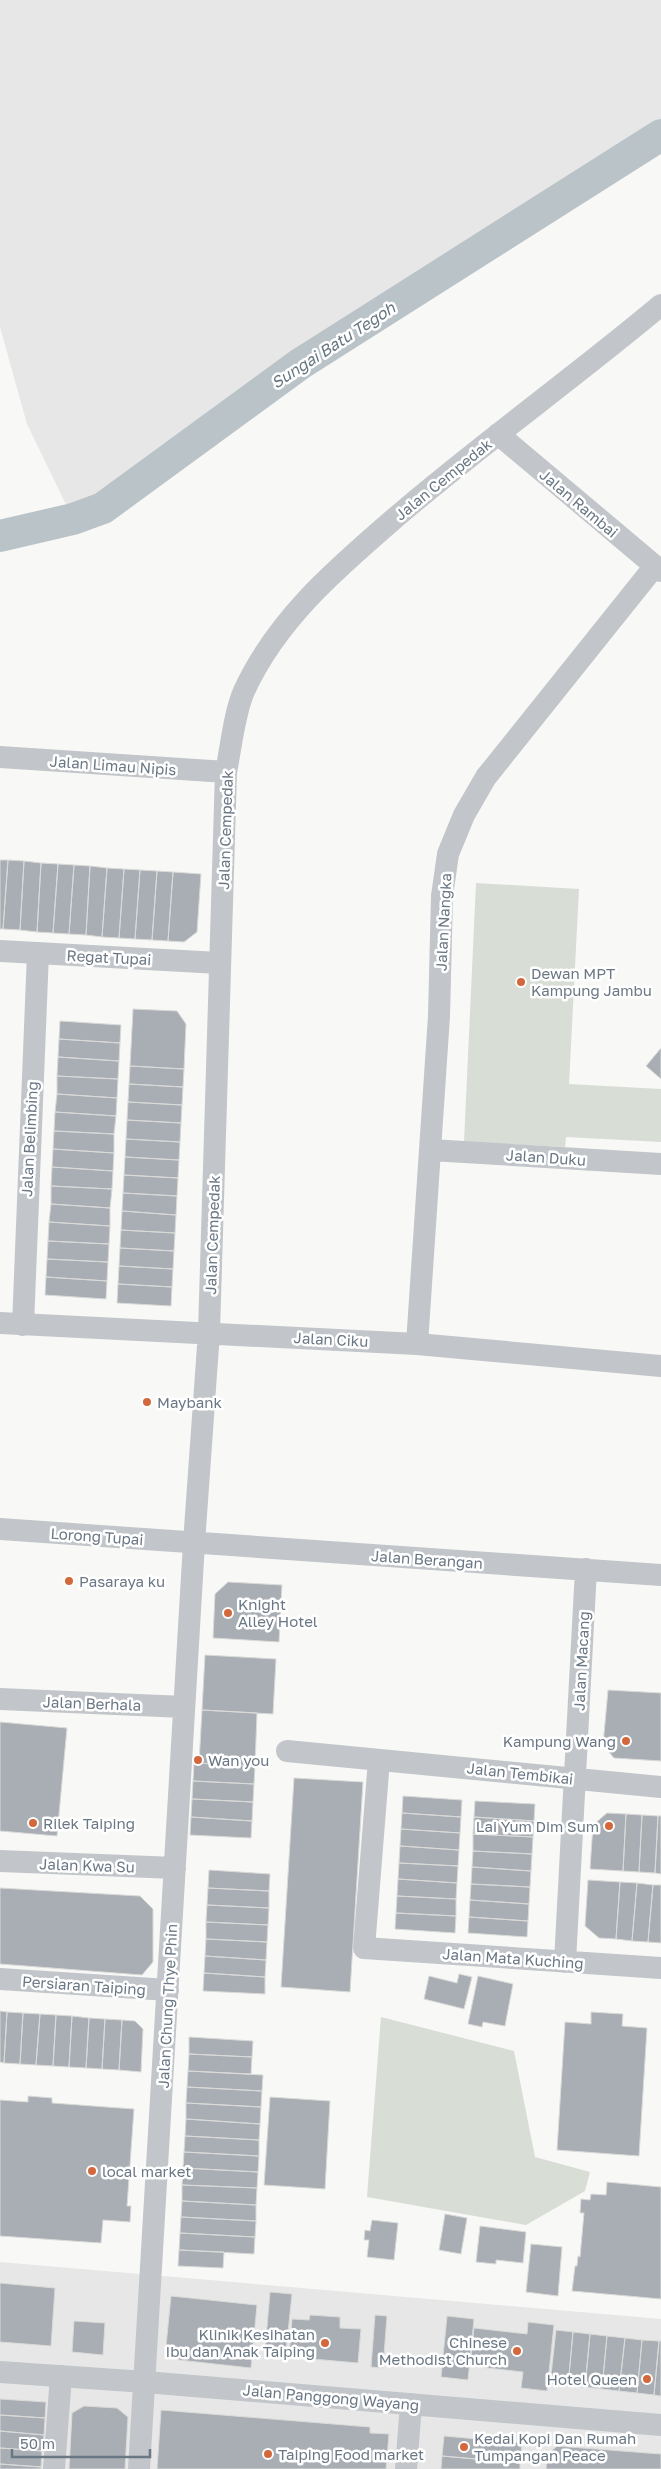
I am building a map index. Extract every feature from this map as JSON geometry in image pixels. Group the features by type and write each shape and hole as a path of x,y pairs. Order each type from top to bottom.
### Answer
{"street":[{"name":"Jalan Cempedak","path":"194,1543 209,1332 226,772 244,692 283,627 304,601 333,572 410,505 660,308"},
{"name":"Jalan Rambai","path":"498,434 658,569"},
{"name":"Jalan Nangka","path":"417,1344 432,1150 439,1016 442,896 448,854 464,815 486,777 658,569"},
{"name":"Jalan Limau Nipis","path":"0,757 226,772"},
{"name":"Regat Tupai","path":"0,951 219,963"},
{"name":"Jalan Belimbing","path":"23,1325 25,1231 38,953"},
{"name":"Jalan Duku","path":"432,1150 661,1164"},
{"name":"Jalan Ciku","path":"0,1323 209,1332 417,1344 661,1366"},
{"name":"Lorong Tupai","path":"0,1529 194,1543"},
{"name":"Jalan Berangan","path":"194,1543 661,1575"},
{"name":"Jalan Chung Thye Phin","path":"139,2469 194,1543"},
{"name":"Jalan Macang","path":"565,1962 586,1569"},
{"name":"Jalan Berhala","path":"0,1699 184,1707"},
{"name":"Jalan Tembikai","path":"287,1752 661,1787"},
{"name":"Jalan Mata Kuching","path":"379,1760 364,1948 661,1968"},
{"name":"Jalan Kwa Su","path":"0,1861 175,1868"},
{"name":"Persiaran Taiping","path":"0,1979 168,1990"},
{"name":"Jalan Panggong Wayang","path":"0,2372 145,2382 661,2425"},
{"path":"54,2469 61,2376"},
{"path":"406,2469 411,2404"}],"shaded area":[{"path":"0,0 661,0 661,126 300,364 73,519 27,424 0,327"},
{"path":"476,883 579,889 569,1084 661,1089 661,1142 566,1137 565,1147 464,1142"},
{"path":"381,2017 514,2051 535,2157 590,2172 585,2191 526,2225 367,2197"},
{"path":"0,2262 661,2319 661,2469 0,2469"}],"building":[{"path":"0,860 8,860 3,929 0,929"},
{"path":"8,860 24,861 20,930 3,929"},
{"path":"24,861 41,863 37,932 20,930"},
{"path":"41,863 58,864 53,933 37,932"},
{"path":"58,864 74,865 69,934 53,933"},
{"path":"74,865 90,866 86,935 69,934"},
{"path":"90,866 107,868 102,937 86,935"},
{"path":"107,868 124,869 119,938 102,937"},
{"path":"124,869 140,870 135,939 119,938"},
{"path":"140,870 157,871 152,940 135,939"},
{"path":"157,871 173,872 168,941 152,940"},
{"path":"173,872 201,874 197,932 184,942 168,941"},
{"path":"133,1009 177,1011 186,1024 184,1069 130,1066"},
{"path":"60,1021 121,1025 120,1043 59,1039"},
{"path":"59,1039 120,1043 119,1061 58,1057"},
{"path":"661,1048 661,1079 646,1066"},
{"path":"58,1057 119,1061 118,1079 57,1076"},
{"path":"130,1066 184,1069 183,1087 129,1084"},
{"path":"57,1076 118,1079 117,1098 57,1094"},
{"path":"129,1084 183,1087 182,1105 128,1102"},
{"path":"57,1094 117,1098 116,1116 55,1112"},
{"path":"128,1102 182,1105 181,1123 127,1120"},
{"path":"55,1112 116,1116 114,1134 54,1131"},
{"path":"127,1120 181,1123 180,1142 126,1139"},
{"path":"54,1131 114,1134 114,1153 53,1149"},
{"path":"126,1139 180,1142 179,1160 125,1157"},
{"path":"53,1149 114,1153 113,1171 52,1167"},
{"path":"125,1157 179,1160 178,1178 124,1175"},
{"path":"52,1167 113,1171 112,1189 51,1186"},
{"path":"124,1175 178,1178 177,1196 123,1193"},
{"path":"51,1186 112,1189 110,1208 51,1204"},
{"path":"123,1193 177,1196 176,1215 122,1211"},
{"path":"51,1204 110,1208 110,1226 49,1222"},
{"path":"122,1211 176,1215 175,1233 121,1230"},
{"path":"49,1222 110,1226 109,1244 48,1241"},
{"path":"121,1230 175,1233 174,1251 120,1248"},
{"path":"48,1241 109,1244 108,1262 47,1259"},
{"path":"120,1248 174,1251 173,1269 119,1266"},
{"path":"47,1259 108,1262 107,1281 46,1277"},
{"path":"119,1266 173,1269 172,1287 118,1284"},
{"path":"46,1277 107,1281 106,1299 45,1295"},
{"path":"118,1284 172,1287 171,1306 117,1303"},
{"path":"228,1582 282,1585 279,1642 213,1638 215,1594"},
{"path":"205,1655 276,1659 273,1714 202,1710"},
{"path":"608,1690 661,1693 661,1761 614,1758 603,1745"},
{"path":"202,1710 257,1713 255,1766 199,1763"},
{"path":"0,1722 67,1728 57,1836 0,1831"},
{"path":"194,1763 255,1766 254,1784 193,1781"},
{"path":"294,1778 363,1782 350,1992 281,1987"},
{"path":"193,1781 254,1784 253,1802 192,1799"},
{"path":"403,1796 462,1800 461,1817 402,1813"},
{"path":"192,1799 253,1802 252,1821 191,1817"},
{"path":"475,1801 535,1804 534,1821 474,1817"},
{"path":"402,1813 461,1817 460,1833 401,1829"},
{"path":"607,1813 626,1814 623,1871 590,1869 593,1825"},
{"path":"626,1814 642,1815 639,1872 623,1871"},
{"path":"642,1815 658,1816 655,1873 639,1872"},
{"path":"658,1816 661,1816 661,1874 655,1873"},
{"path":"191,1817 252,1821 251,1838 190,1835"},
{"path":"474,1817 534,1821 533,1837 473,1834"},
{"path":"401,1829 460,1833 459,1850 400,1846"},
{"path":"473,1834 533,1837 532,1854 473,1851"},
{"path":"400,1846 459,1850 458,1866 399,1863"},
{"path":"473,1851 532,1854 531,1871 472,1867"},
{"path":"399,1863 458,1866 457,1883 398,1879"},
{"path":"472,1867 531,1871 530,1887 471,1884"},
{"path":"209,1870 270,1874 269,1891 208,1888"},
{"path":"398,1879 457,1883 456,1899 397,1896"},
{"path":"588,1880 620,1882 616,1939 599,1938 585,1926"},
{"path":"620,1882 637,1883 632,1941 616,1939"},
{"path":"637,1883 653,1885 648,1942 632,1941"},
{"path":"471,1884 530,1887 529,1904 470,1900"},
{"path":"653,1885 661,1885 661,1943 648,1942"},
{"path":"0,1888 140,1896 153,1909 153,1962 142,1975 0,1964"},
{"path":"208,1888 269,1891 269,1908 207,1905"},
{"path":"397,1896 456,1899 456,1916 396,1913"},
{"path":"470,1900 529,1904 528,1921 469,1917"},
{"path":"207,1905 269,1908 268,1925 206,1922"},
{"path":"396,1913 456,1916 455,1933 395,1929"},
{"path":"469,1917 528,1921 527,1937 468,1933"},
{"path":"206,1922 268,1925 267,1942 206,1939"},
{"path":"206,1939 267,1942 266,1960 205,1956"},
{"path":"205,1956 266,1960 265,1977 204,1973"},
{"path":"204,1973 265,1977 265,1994 203,1991"},
{"path":"459,1974 472,1977 464,2009 424,1999 429,1976 457,1983"},
{"path":"478,1976 513,1984 505,2026 483,2022 482,2027 468,2024"},
{"path":"0,2011 7,2012 4,2063 0,2062"},
{"path":"7,2012 23,2013 20,2064 4,2063"},
{"path":"591,2012 623,2014 622,2026 647,2028 639,2156 557,2150 565,2022 591,2024"},
{"path":"23,2013 40,2014 36,2065 20,2064"},
{"path":"40,2014 56,2015 53,2066 36,2065"},
{"path":"56,2015 72,2016 69,2067 53,2066"},
{"path":"72,2016 89,2018 86,2068 69,2067"},
{"path":"89,2018 105,2019 102,2069 86,2068"},
{"path":"105,2019 122,2020 119,2070 102,2069"},
{"path":"122,2020 135,2021 143,2029 141,2072 119,2070"},
{"path":"189,2037 253,2041 252,2057 189,2054"},
{"path":"189,2054 252,2057 251,2074 188,2071"},
{"path":"188,2071 263,2075 262,2091 187,2087"},
{"path":"187,2087 262,2091 261,2107 186,2103"},
{"path":"28,2096 52,2098 52,2103 134,2109 127,2206 131,2206 130,2222 103,2220 101,2243 0,2236 0,2100 28,2102"},
{"path":"270,2097 330,2101 325,2189 264,2185"},
{"path":"186,2103 261,2107 260,2124 186,2119"},
{"path":"186,2119 260,2124 259,2140 185,2136"},
{"path":"185,2136 259,2140 259,2156 184,2152"},
{"path":"184,2152 259,2156 258,2172 183,2168"},
{"path":"183,2168 258,2172 257,2188 182,2185"},
{"path":"607,2182 661,2187 661,2299 572,2291 575,2266 577,2266 578,2256 580,2257 584,2213 580,2213 581,2199 590,2200 591,2194 606,2195"},
{"path":"182,2185 257,2188 256,2205 182,2201"},
{"path":"182,2201 256,2205 256,2221 181,2217"},
{"path":"445,2214 467,2218 461,2254 439,2250"},
{"path":"181,2217 256,2221 255,2237 180,2233"},
{"path":"372,2220 398,2223 394,2260 367,2257 369,2240 364,2240 365,2230 370,2231"},
{"path":"480,2226 526,2232 523,2263 496,2260 496,2264 476,2262"},
{"path":"180,2233 255,2237 254,2254 179,2250"},
{"path":"531,2244 562,2247 558,2296 526,2292"},
{"path":"179,2250 224,2252 223,2268 178,2266"},
{"path":"0,2283 55,2288 51,2346 0,2342"},
{"path":"270,2292 292,2294 286,2352 265,2350"},
{"path":"171,2296 257,2305 251,2368 179,2360 166,2346"},
{"name":"Klinik Kesihatan Ibu dan Anak Taiping","path":"310,2315 340,2317 340,2328 361,2329 358,2363 289,2357 292,2319 309,2320"},
{"path":"375,2315 387,2316 383,2368 371,2367"},
{"path":"447,2316 474,2319 468,2380 441,2377"},
{"path":"74,2321 105,2323 103,2355 72,2352"},
{"path":"528,2322 554,2325 547,2391 521,2388 523,2372 470,2366 474,2328 527,2334"},
{"path":"556,2330 573,2332 568,2386 550,2384"},
{"path":"573,2332 590,2334 585,2387 568,2386"},
{"path":"590,2334 607,2336 602,2389 585,2387"},
{"path":"607,2336 625,2338 619,2391 602,2389"},
{"path":"625,2338 642,2340 637,2393 619,2391"},
{"path":"642,2340 659,2341 654,2395 637,2393"},
{"path":"659,2341 661,2341 661,2396 654,2395"},
{"path":"0,2399 46,2402 45,2418 0,2415"},
{"path":"84,2406 117,2408 128,2417 125,2469 69,2469 72,2413"},
{"path":"161,2410 370,2427 370,2433 389,2434 386,2469 157,2469"},
{"path":"0,2415 45,2418 44,2435 0,2431"},
{"path":"0,2431 44,2435 42,2451 0,2448"},
{"path":"444,2436 522,2443 520,2463 442,2456"},
{"path":"557,2446 661,2454 661,2469 546,2469 547,2455"},
{"path":"0,2448 42,2451 41,2467 0,2464"},
{"path":"442,2456 520,2463 520,2469 441,2469"},
{"path":"0,2464 41,2467 41,2469 0,2469"}],"waterway":[{"name":"Sungai Batu Tegoh","path":"0,536 73,519 103,508 300,364 661,135"}],"place":[{"name":"Dewan MPT Kampung Jambu","path":"521,982"},
{"name":"Maybank","path":"147,1402"},
{"name":"Pasaraya ku","path":"69,1581"},
{"name":"Knight Alley Hotel","path":"228,1613"},
{"name":"Kampung Wang","path":"626,1741"},
{"name":"Wan you","path":"198,1760"},
{"name":"Rilek Taiping","path":"33,1823"},
{"name":"Lai Yum Dim Sum","path":"609,1826"},
{"name":"local market","path":"92,2171"},
{"name":"Klinik Kesihatan Ibu dan Anak Taiping","path":"325,2343"},
{"name":"Chinese Methodist Church","path":"517,2351"},
{"name":"Hotel Queen","path":"647,2379"},
{"name":"Kedai Kopi Dan Rumah Tumpangan Peace","path":"464,2447"},
{"name":"Taiping Food market","path":"268,2454"}]}
